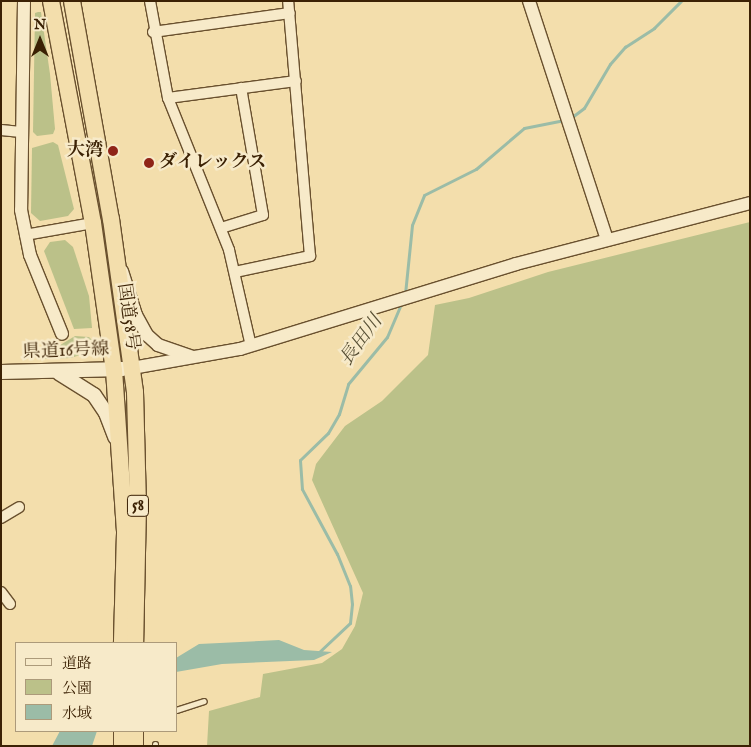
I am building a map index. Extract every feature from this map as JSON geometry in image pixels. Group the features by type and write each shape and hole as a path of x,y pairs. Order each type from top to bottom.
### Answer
{"highway":[{"name":"国道58号","path":"51,1 93,224 114,370 125,534 122,642"},
{"name":"国道58号","path":"72,1 118,262 132,368 138,487 135,642"},
{"path":"122,732 122,746"},
{"path":"135,732 135,746"}],"main road":[{"name":"県道16号線","path":"1,372 58,373 132,368"},
{"path":"58,373 94,395 106,413 120,451"}],"street":[{"path":"24,1 21,210 25,235 42,289 62,334"},
{"path":"150,1 153,32 168,98 221,228 234,272 251,346"},
{"path":"234,272 310,256 288,1"},
{"path":"529,1 608,239"},
{"path":"153,32 290,13"},
{"path":"168,98 296,80"},
{"path":"221,228 263,216 241,88"},
{"path":"1,130 21,132"},
{"path":"132,368 195,358 251,346 516,264 750,203"},
{"path":"25,235 93,224"},
{"path":"118,262 130,289 138,321 147,335 158,345 195,358"},
{"path":"1,518 19,508"},
{"path":"1,592 10,604"}],"lane":[{"path":"178,709 204,701"}],"green space":[{"path":"41,12 50,74 55,129 53,134 37,136 33,132 35,13"},
{"path":"53,142 58,145 74,209 68,216 40,221 31,213 32,148"},
{"path":"750,222 750,746 207,746 209,711 260,697 263,674 322,663 342,649 355,626 363,593 312,480 316,464 345,426 382,401 428,355 435,305 469,298 548,272"},
{"path":"65,240 73,247 89,296 92,328 74,329 44,251 50,242"},
{"path":"75,336 89,337 92,340 83,354 71,358 44,359 44,355"}],"water":[{"path":"279,640 304,650 332,652 314,660 222,664 178,672 178,657 199,644"},
{"path":"59,732 97,732 92,746 52,746"}],"waterway":[{"name":"長田川","path":"572,117 584,108 610,64 625,47 654,28 681,1"},
{"name":"長田川","path":"405,294 412,225 424,195 476,169 524,128 564,120"},
{"name":"長田川","path":"318,653 350,623 352,604 350,586 337,554 302,489 300,460 328,433 339,414 348,384 387,337 402,302"}],"place":[{"name":"大湾","path":"113,151"},
{"name":"ダイレックス","path":"149,163"}]}
